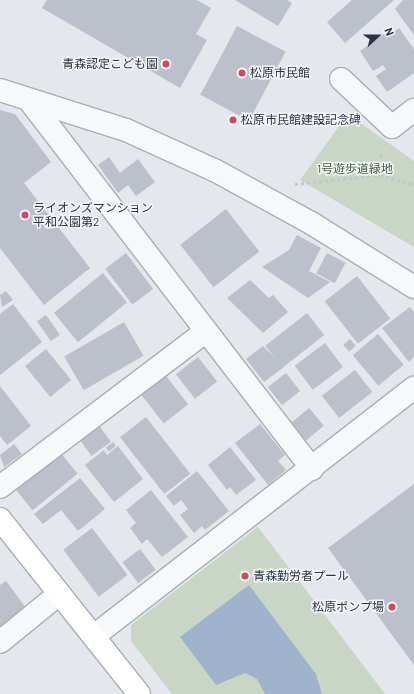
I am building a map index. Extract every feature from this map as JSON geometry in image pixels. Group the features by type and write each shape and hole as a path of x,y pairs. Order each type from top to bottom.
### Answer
{"street":[{"path":"341,79 392,127 414,110"},
{"path":"0,90 126,130 216,171 311,223 414,287"},
{"path":"29,100 312,469"},
{"path":"0,488 206,332"},
{"path":"94,636 312,469 414,388"},
{"path":"0,519 139,694"},
{"path":"0,642 59,594"}],"path":[{"path":"292,184 380,175 414,185"}],"green space":[{"name":"1号遊歩道緑地","path":"348,114 414,161 414,247 300,180"},
{"name":"青森勤労者プール","path":"258,527 385,694 172,694 131,641 131,625"}],"water":[{"path":"249,585 316,674 322,694 265,694 257,679 245,673 216,685 180,637"}],"building":[{"name":"青森認定こども園","path":"47,0 197,0 211,8 196,34 207,40 180,88 42,8"},
{"path":"235,0 287,0 292,3 278,26"},
{"path":"352,0 394,0 345,43 327,22"},
{"path":"403,0 414,0 414,35 395,9"},
{"name":"松原市民館","path":"237,26 286,52 249,121 200,95"},
{"path":"399,28 414,49 414,73 387,92 376,76 386,69 383,65 373,71 360,51 388,31 390,35"},
{"name":"ライオンズマンション 平和公園第2","path":"0,110 15,114 51,162 24,183 90,268 44,305 0,248"},
{"path":"109,157 120,173 138,159 155,182 136,196 128,185 118,193 98,165"},
{"path":"226,209 259,252 214,287 180,245"},
{"path":"297,235 321,248 309,271 330,282 308,298 262,267 289,250"},
{"path":"126,253 153,289 132,305 105,269"},
{"path":"327,253 346,263 335,283 316,273"},
{"path":"103,273 127,303 78,342 54,313"},
{"path":"357,276 390,319 358,344 325,301"},
{"path":"250,280 269,298 273,295 288,312 263,333 227,298"},
{"path":"6,291 13,300 2,307 0,295"},
{"path":"13,304 42,342 0,375 0,314"},
{"path":"410,307 414,312 414,357 409,362 382,328"},
{"path":"307,313 324,335 282,368 265,346"},
{"path":"46,315 60,335 51,341 37,321"},
{"path":"124,322 144,356 84,390 64,356"},
{"path":"378,334 404,365 378,386 353,355"},
{"path":"350,339 356,346 349,352 343,345"},
{"path":"325,343 343,367 313,390 295,366"},
{"path":"263,346 284,367 264,382 246,359"},
{"path":"46,349 71,380 50,397 25,366"},
{"path":"198,357 217,381 195,399 176,374"},
{"path":"355,370 372,392 339,418 322,396"},
{"path":"286,373 300,391 282,405 268,387"},
{"path":"166,376 188,404 164,423 142,395"},
{"path":"0,386 31,426 7,445 0,436"},
{"path":"309,408 324,426 306,440 291,423"},
{"path":"146,417 190,474 164,494 120,437"},
{"path":"98,424 111,442 92,456 79,438"},
{"path":"260,424 285,455 278,461 286,470 268,485 235,443"},
{"path":"113,442 116,446 109,451 106,447"},
{"path":"14,444 22,454 4,467 0,455"},
{"path":"118,446 143,479 114,502 85,465 104,450 107,455"},
{"path":"230,447 256,480 236,495 230,487 227,490 208,465"},
{"path":"60,452 78,474 33,510 15,489"},
{"path":"197,471 229,511 205,530 202,526 194,533 180,515 188,509 181,500 174,506 166,496"},
{"path":"80,478 105,509 78,531 61,510 43,524 34,514"},
{"name":"松原ポンプ場","path":"414,484 414,665 328,548"},
{"path":"151,490 188,537 162,557 147,539 142,544 130,528 136,523 126,510"},
{"path":"92,528 128,575 99,597 63,550"},
{"path":"140,549 156,570 138,583 122,562"},
{"path":"6,581 26,608 0,627 0,585"}],"place":[{"name":"青森認定こども園","path":"166,64"},
{"name":"松原市民館","path":"242,73"},
{"name":"松原市民館建設記念碑","path":"233,120"},
{"name":"ライオンズマンション 平和公園第2","path":"25,215"},
{"name":"青森勤労者プール","path":"245,576"},
{"name":"松原ポンプ場","path":"392,607"}]}
